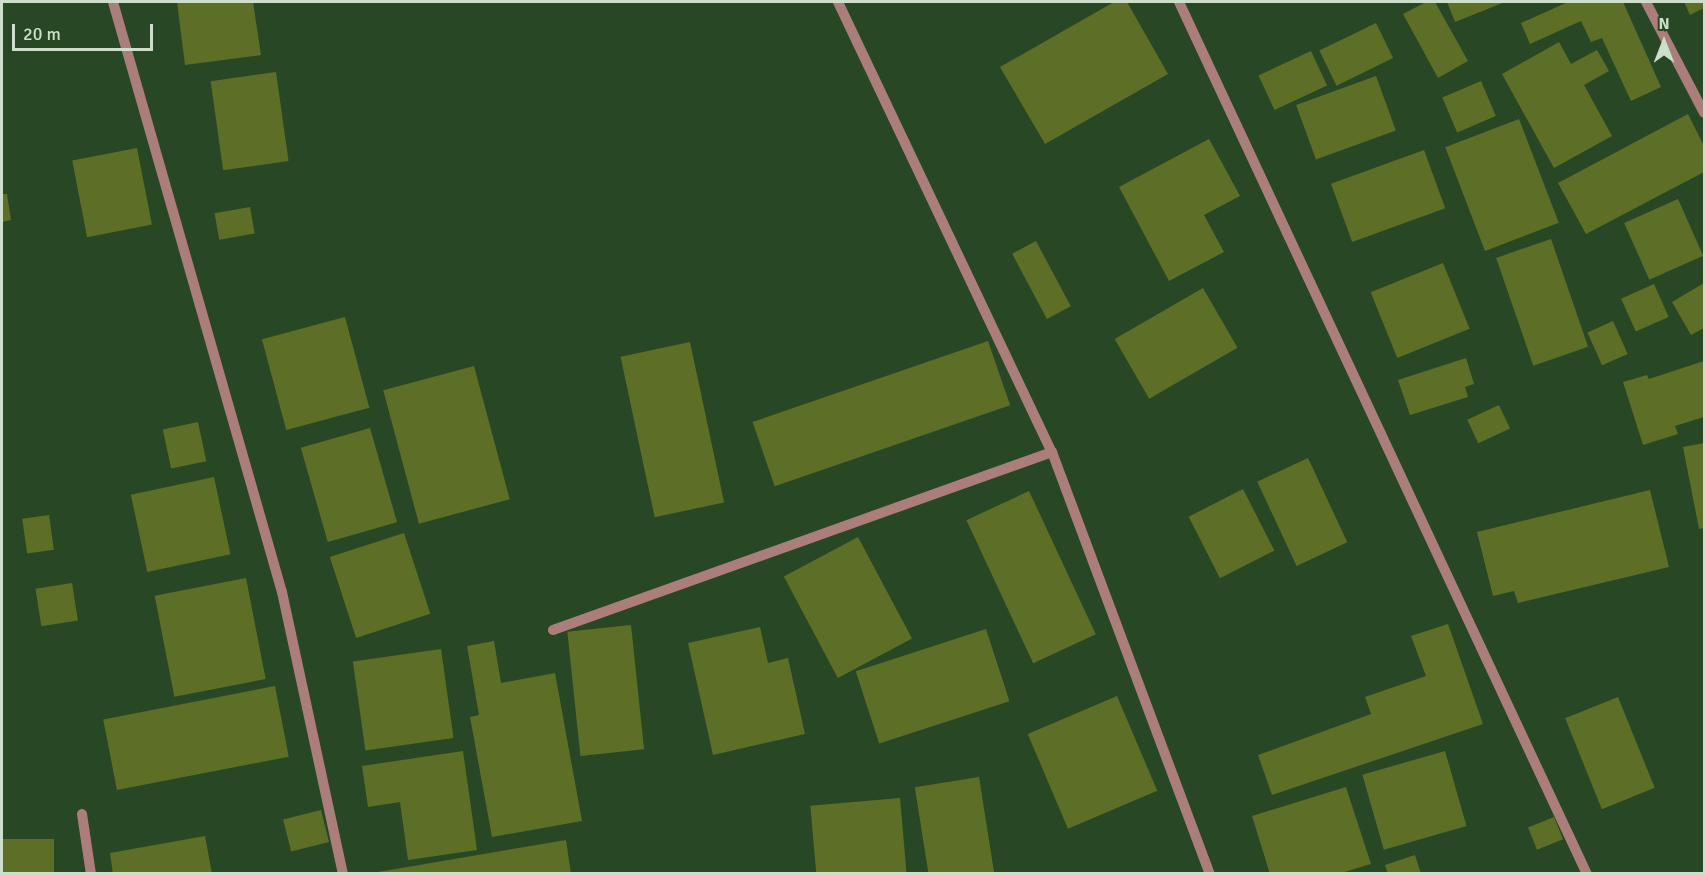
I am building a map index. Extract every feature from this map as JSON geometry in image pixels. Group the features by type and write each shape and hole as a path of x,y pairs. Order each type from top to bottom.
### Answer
{"street":[{"path":"113,2 282,592 343,873"},
{"path":"838,2 1052,452 1210,873"},
{"path":"1179,2 1587,873"},
{"path":"1646,2 1704,113"},
{"path":"553,630 1052,452"},
{"path":"82,814 91,873"}],"building":[{"path":"177,2 253,2 261,55 185,65"},
{"path":"1114,2 1127,2 1168,74 1045,144 1000,67"},
{"path":"1426,2 1435,2 1468,61 1438,78 1403,14"},
{"path":"1447,2 1505,2 1455,22"},
{"path":"1568,2 1623,2 1661,87 1631,101 1602,38 1591,42 1581,21 1530,44 1521,23"},
{"path":"1684,2 1704,2 1704,8 1690,15"},
{"path":"1376,23 1393,58 1336,86 1319,51"},
{"path":"1559,42 1571,64 1597,50 1609,71 1584,85 1612,136 1554,168 1502,74"},
{"path":"1311,51 1327,85 1274,110 1258,76"},
{"path":"276,72 289,161 223,170 211,81"},
{"path":"1376,76 1396,131 1316,160 1296,105"},
{"path":"1481,81 1496,116 1457,132 1442,97"},
{"path":"1688,114 1704,146 1704,172 1586,234 1558,183"},
{"path":"1519,119 1559,223 1485,251 1445,147"},
{"path":"1209,139 1240,196 1204,215 1224,252 1169,281 1119,187"},
{"path":"137,148 152,225 87,237 72,161"},
{"path":"1424,150 1445,208 1352,242 1331,184"},
{"path":"2,194 7,194 11,220 2,222"},
{"path":"1678,199 1703,256 1649,280 1624,223"},
{"path":"250,207 255,234 219,240 215,213"},
{"path":"1551,239 1588,347 1533,366 1496,258"},
{"path":"1036,241 1071,306 1047,319 1012,254"},
{"path":"1443,263 1470,329 1397,358 1371,292"},
{"path":"1704,283 1704,328 1691,335 1672,302"},
{"path":"1654,284 1669,317 1636,332 1621,299"},
{"path":"1203,288 1238,348 1149,399 1115,339"},
{"path":"345,317 369,408 286,430 262,339"},
{"path":"1613,321 1628,354 1602,365 1587,332"},
{"path":"988,341 1010,405 775,486 753,422"},
{"path":"690,342 724,502 655,517 621,357"},
{"path":"1466,358 1474,384 1465,387 1468,397 1410,415 1398,380"},
{"path":"1704,361 1704,417 1675,426 1678,434 1643,445 1623,382 1647,375 1649,379"},
{"path":"474,366 510,499 419,524 383,390"},
{"path":"1499,405 1510,429 1478,443 1467,420"},
{"path":"198,422 206,461 171,469 163,429"},
{"path":"370,428 397,522 328,542 301,448"},
{"path":"1704,443 1704,528 1699,529 1683,447"},
{"path":"1308,458 1347,542 1297,566 1257,482"},
{"path":"214,477 230,554 147,572 131,495"},
{"path":"1243,489 1274,550 1220,578 1189,517"},
{"path":"1650,490 1669,567 1518,603 1514,591 1493,596 1477,532"},
{"path":"1029,491 1096,634 1033,663 966,520"},
{"path":"49,515 54,550 27,553 22,519"},
{"path":"404,533 430,614 356,638 330,557"},
{"path":"858,537 912,639 838,678 784,576"},
{"path":"246,578 266,679 174,697 155,596"},
{"path":"72,583 78,621 41,626 35,589"},
{"path":"1448,624 1483,724 1272,795 1258,755 1371,714 1365,697 1426,676 1411,636"},
{"path":"631,625 644,749 580,756 567,632"},
{"path":"760,627 768,663 788,658 805,734 713,755 688,643"},
{"path":"986,629 1009,701 879,744 856,671"},
{"path":"494,641 501,683 555,673 582,821 492,837 470,717 479,715 467,646"},
{"path":"441,649 454,738 365,751 353,661"},
{"path":"275,686 289,757 117,790 103,719"},
{"path":"1117,696 1157,791 1068,829 1028,734"},
{"path":"1618,697 1655,788 1602,809 1565,718"},
{"path":"463,751 477,850 408,860 400,802 368,807 362,766"},
{"path":"1445,751 1466,826 1384,850 1362,775"},
{"path":"979,777 994,874 929,874 915,787"},
{"path":"1346,787 1371,864 1338,874 1270,874 1252,816"},
{"path":"900,798 907,874 816,874 810,806"},
{"path":"321,810 329,842 291,851 283,819"},
{"path":"1554,817 1563,839 1537,850 1528,827"},
{"path":"205,836 212,874 113,874 110,853"},
{"path":"2,839 54,839 54,874 2,874"},
{"path":"566,840 571,874 378,874 378,872"},
{"path":"1415,855 1421,874 1388,874 1385,865"}]}
